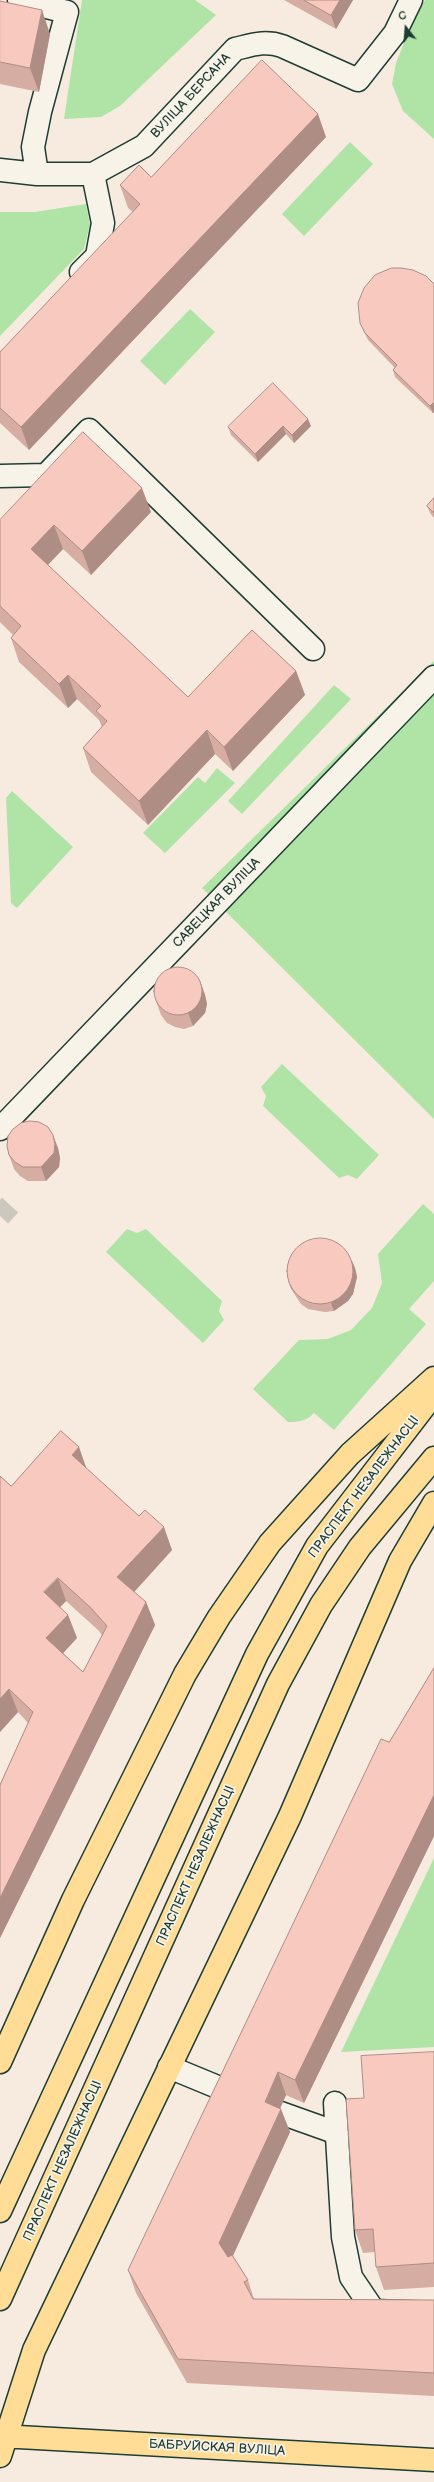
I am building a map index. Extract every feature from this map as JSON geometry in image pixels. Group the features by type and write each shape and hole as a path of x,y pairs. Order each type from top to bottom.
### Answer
{"main road":[{"path":"0,2062 77,1893 185,1674 219,1617 270,1543 350,1454 434,1378"},
{"name":"ПРАСПЕКТ НЕЗАЛЕЖНАСЦІ","path":"0,2211 256,1654 314,1552 434,1394"},
{"name":"ПРАСПЕКТ НЕЗАЛЕЖНАСЦІ","path":"0,2299 168,1931 278,1684 321,1605 360,1547 434,1458"},
{"path":"2,2443 10,2394 34,2350 290,1816 400,1561 434,1503"},
{"name":"БАБРУЙСКАЯ ВУЛІЦА","path":"2,2443 434,2460"}],"street":[{"path":"19,0 67,12 40,112 33,147 38,174"},
{"name":"ВУЛІЦА БЕРСАНА","path":"0,170 38,174 93,174 144,146 235,49 270,42 358,80 394,33 411,0"},
{"path":"64,288 97,256 103,223 93,174"},
{"path":"0,476 46,475 89,430 313,649"},
{"name":"САВЕЦКАЯ ВУЛІЦА","path":"0,1129 434,677"},
{"path":"169,2067 232,2093"},
{"path":"335,2103 343,2237 351,2277 374,2311 434,2313"},
{"path":"278,2112 337,2133"}],"green space":[{"path":"82,0 195,0 216,15 120,106 101,117 64,119"},
{"path":"425,0 434,0 434,139 403,111 392,84 396,63 410,28"},
{"path":"350,142 373,164 304,236 282,214"},
{"path":"86,204 90,224 84,249 0,336 0,212 35,212"},
{"path":"190,309 215,332 165,385 140,361"},
{"path":"434,661 434,1119 202,888"},
{"path":"334,685 351,699 242,814 228,801"},
{"path":"217,768 235,783 165,853 143,833 198,777 205,783"},
{"path":"12,791 73,847 17,908 11,903 6,798"},
{"path":"282,1064 379,1155 357,1179 348,1175 339,1178 263,1106 266,1096 261,1087"},
{"path":"423,1204 434,1214 434,1281 409,1309 426,1324 334,1430 314,1413 309,1418 296,1422 288,1422 253,1389 299,1340 328,1339 351,1330 372,1308 382,1283 378,1254"},
{"path":"127,1229 137,1233 146,1229 222,1301 219,1311 224,1320 203,1343 106,1252"},
{"path":"434,1858 434,2047 341,2052"}],"building":[{"path":"304,0 340,0 331,15"},
{"path":"0,1 42,10 30,68 0,62"},
{"path":"262,60 318,114 21,427 0,408 0,352 140,204 120,185 139,165 151,177"},
{"path":"392,268 413,270 426,276 434,284 434,404 433,403 430,406 393,370 397,365 365,333 360,323 358,303 364,288 375,275"},
{"path":"273,383 308,419 292,435 283,426 255,454 228,427"},
{"path":"83,432 142,488 82,551 54,525 31,549 188,697 252,630 296,671 224,747 207,730 139,801 83,748 107,721 96,711 101,706 68,675 59,684 11,638 21,626 0,606 0,520"},
{"path":"434,498 434,513 427,506"},
{"path":"178,967 187,969 195,974 200,982 202,991 200,1000 195,1008 187,1013 178,1015 169,1013 161,1008 156,1000 154,991 156,982 161,974 169,969"},
{"path":"30,1121 39,1122 48,1127 53,1135 55,1144 54,1153 41,1167 23,1167 15,1162 9,1155 7,1146 8,1136 13,1129 21,1123"},
{"path":"320,1238 333,1241 343,1248 350,1258 353,1271 350,1284 343,1294 333,1301 320,1304 307,1301 297,1294 290,1284 287,1271 290,1258 297,1248 307,1241"},
{"path":"61,1431 79,1447 72,1455 139,1516 145,1510 164,1527 117,1577 146,1602 0,1898 0,1785 33,1712 9,1689 0,1699 0,1476 11,1486","holes":["58,1578 90,1607 107,1626 83,1672 46,1638 68,1615 44,1592"]},
{"path":"434,1668 434,1795 295,2080 278,2072 265,2102 281,2109 219,2243 228,2257 232,2255 248,2280 244,2282 253,2299 434,2300 434,2373 178,2359 128,2270 381,1739 389,1742"},
{"path":"434,2052 434,2263 376,2267 373,2229 355,2230 346,2099 364,2098 361,2056"}],"tunnel":[{"path":"0,1216 10,1205"}]}
